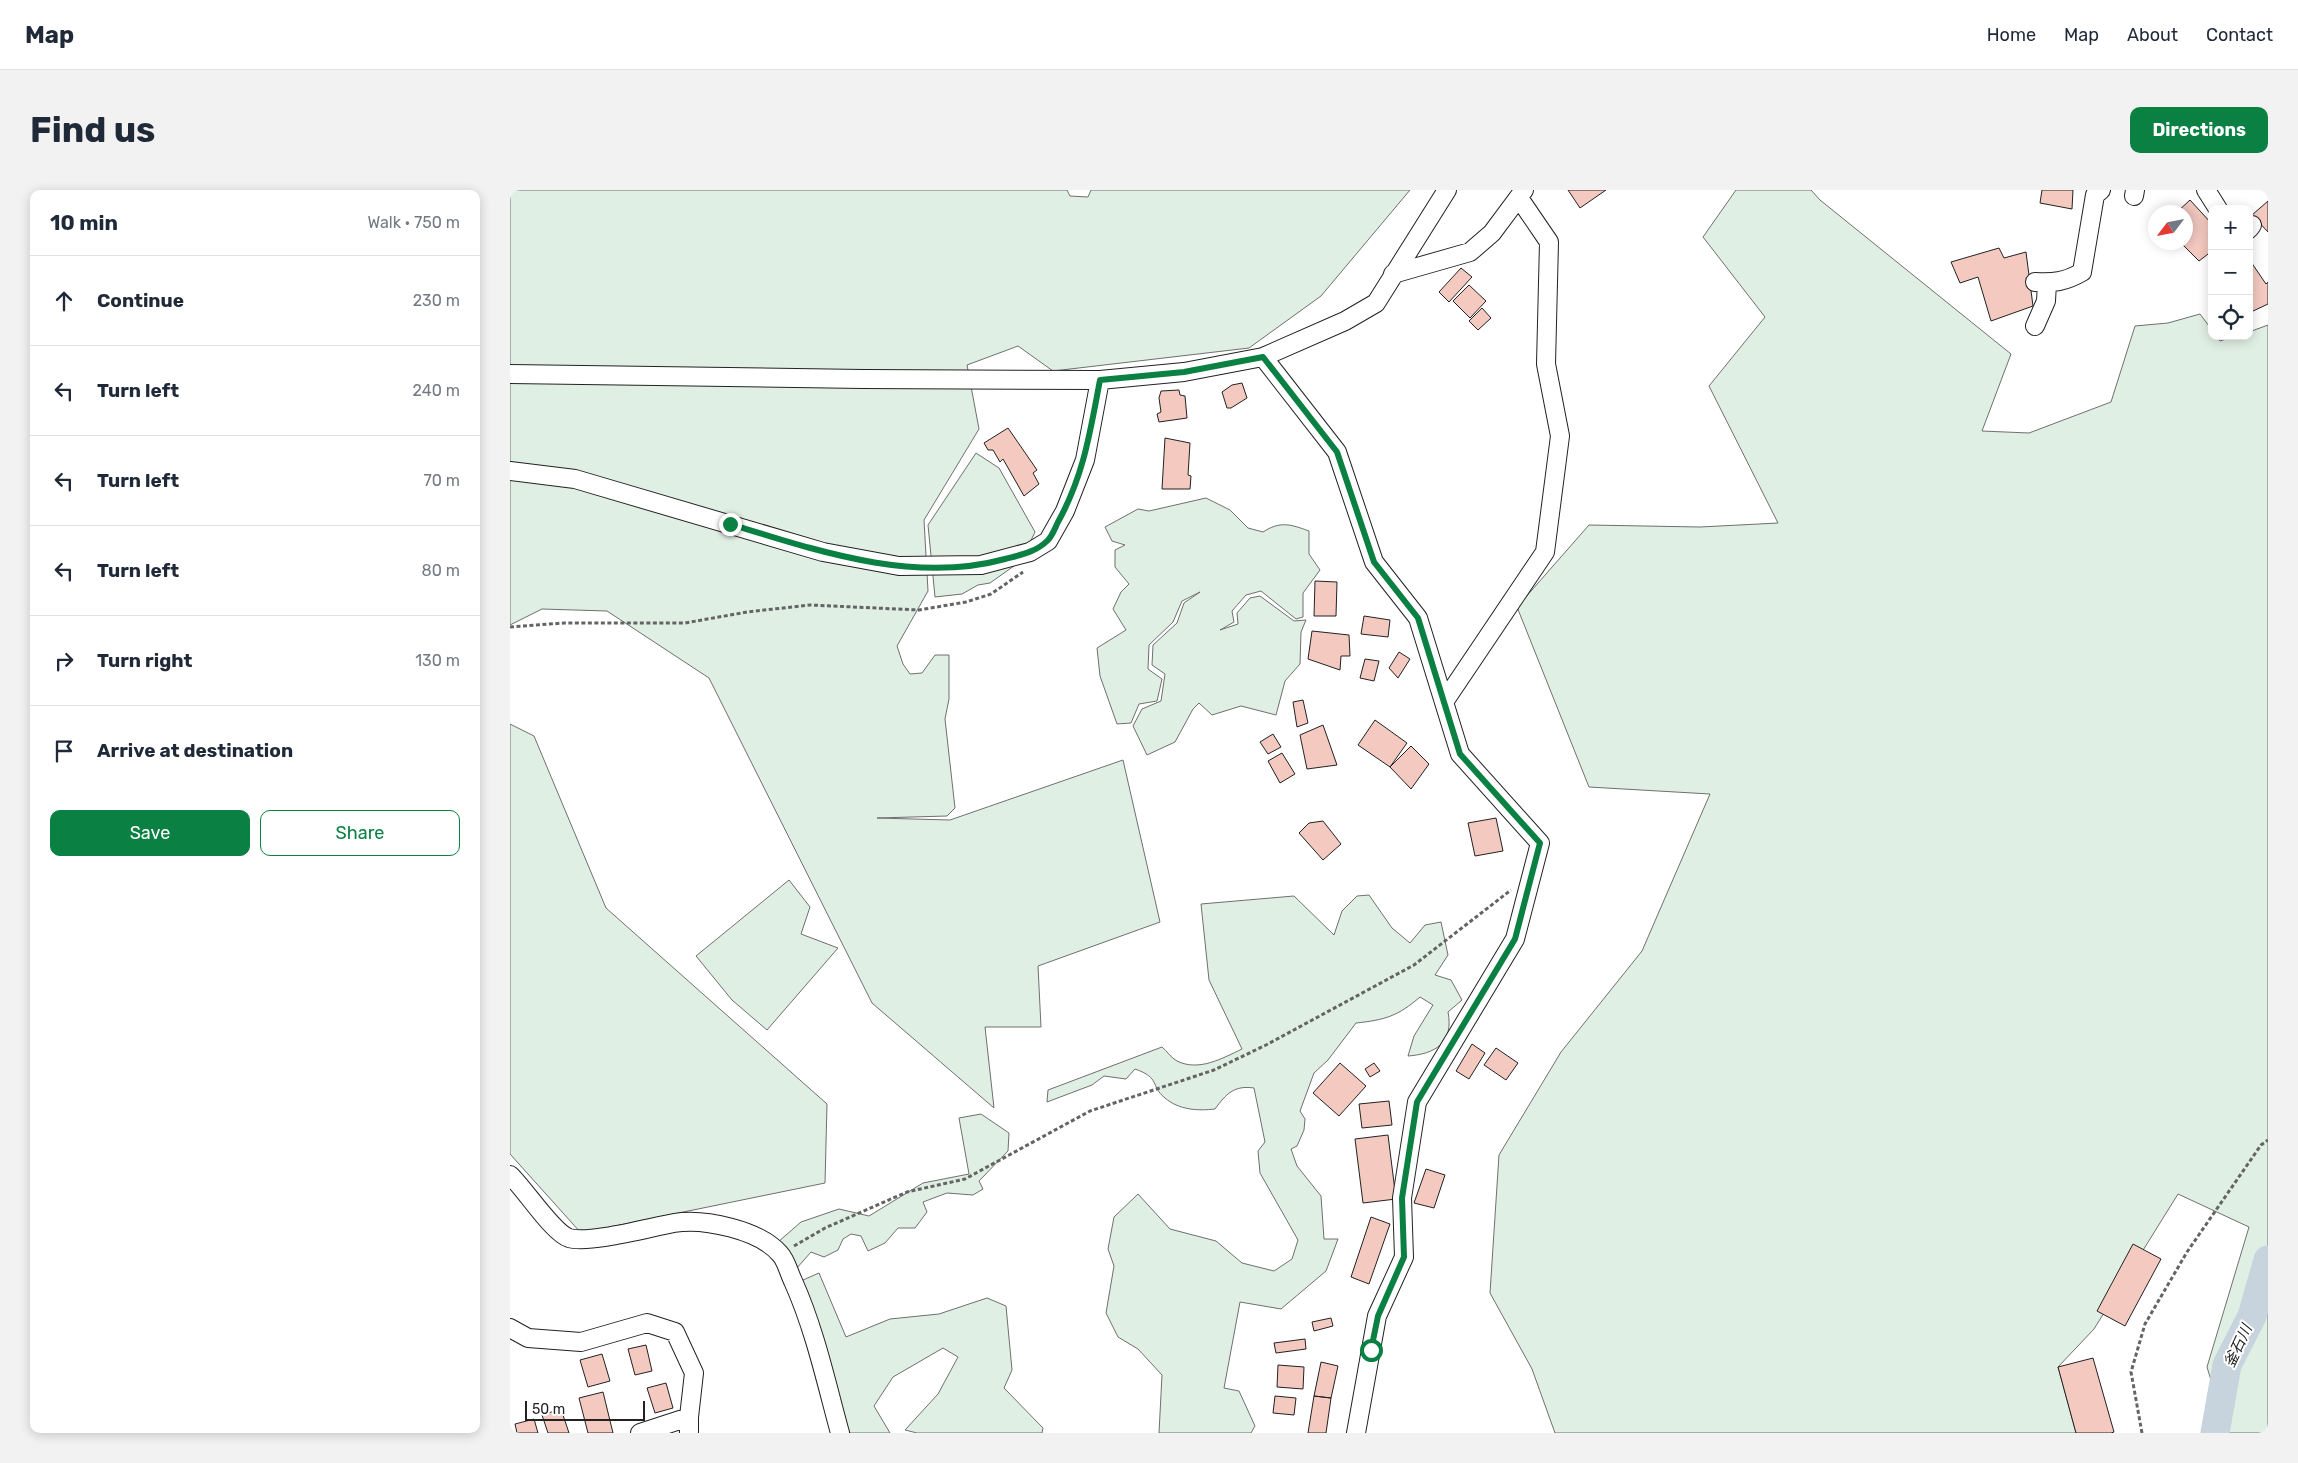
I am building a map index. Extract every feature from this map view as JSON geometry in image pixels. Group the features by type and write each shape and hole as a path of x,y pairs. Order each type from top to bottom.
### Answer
{"street":[{"path":"510,374 863,380 1100,380 1184,372 1263,357 1345,320 1376,303 1447,190"},
{"path":"2035,326 2046,301 2041,283 2070,279 2082,272 2095,196 2101,190"},
{"path":"2206,190 2215,205"},
{"path":"1393,274 1470,252 1492,234 1522,194 1549,242 1546,364 1560,436 1545,552 1444,702"},
{"path":"1263,357 1337,452 1374,562 1418,618 1460,754 1540,843 1515,939 1417,1102 1402,1198 1404,1257 1378,1316 1356,1433"},
{"path":"510,471 575,479 822,552 899,566 981,565 1030,552 1048,541 1064,511 1085,460 1100,380"},
{"path":"510,1175 523,1187 555,1228 569,1238 587,1239 692,1222 717,1224 757,1237 780,1254 810,1321 840,1433"},
{"path":"510,1328 528,1338 581,1342 647,1323 675,1332 694,1373 689,1425 640,1433"}],"path":[{"path":"510,627 564,623 685,623 747,612 810,605 919,610 966,602 991,594 1026,569"},
{"path":"780,1254 825,1228 907,1192 966,1179 1090,1111 1214,1070 1266,1045 1414,965 1532,874"},
{"path":"2142,1433 2131,1372 2145,1324 2187,1252 2261,1145 2268,1140"}],"green space":[{"path":"510,190 1067,190 1070,196 1088,197 1091,190 1410,190 1321,296 1249,348 1053,371 1018,346 967,365 979,429 924,520 928,591 897,646 903,664 910,674 922,673 935,655 949,655 949,699 945,719 955,808 947,816 877,818 950,820 1123,760 1160,922 1038,966 1041,1027 985,1027 994,1108 872,1003 709,678 607,611 542,609 510,625"},
{"path":"1736,190 1811,190 1820,200 2011,354 1982,431 2029,433 2111,402 2135,326 2168,323 2200,314 2208,325 2208,340 2220,341 2253,340 2253,331 2268,325 2268,1433 2227,1433 2207,1367 2249,1227 2178,1194 2094,1329 2058,1367 2076,1433 1555,1433 1532,1369 1490,1293 1499,1155 1561,1052 1642,951 1710,794 1589,787 1517,607 1589,525 1700,527 1778,523 1709,386 1765,317 1703,237"},
{"path":"976,453 999,468 1035,532 1021,561 990,583 978,585 962,594 935,597 928,525"},
{"path":"1206,498 1230,510 1248,528 1263,532 1275,526 1285,525 1309,531 1309,554 1320,570 1303,593 1303,617 1296,619 1261,591 1246,595 1232,611 1234,622 1220,630 1238,624 1237,613 1250,598 1260,596 1294,621 1306,620 1301,632 1300,664 1285,681 1276,715 1241,706 1212,715 1199,703 1193,709 1175,742 1147,755 1133,726 1142,709 1161,701 1165,674 1152,665 1153,645 1177,623 1184,603 1200,592 1182,601 1173,622 1149,645 1148,669 1162,679 1157,701 1139,704 1131,723 1117,724 1100,676 1097,648 1126,630 1113,609 1121,592 1129,584 1115,567 1115,550 1125,545 1112,541 1105,527 1138,509 1149,511"},
{"path":"510,724 534,736 606,908 827,1104 825,1183 581,1233 510,1154"},
{"path":"789,880 810,907 801,934 838,948 767,1030 732,1000 696,956"},
{"path":"1369,895 1392,928 1410,943 1425,925 1441,922 1448,955 1435,975 1451,980 1462,1000 1448,1012 1448,1032 1445,1039 1440,1045 1426,1053 1408,1056 1414,1036 1433,1005 1420,997 1405,1009 1391,1016 1356,1023 1328,1060 1314,1073 1300,1111 1305,1119 1304,1130 1297,1146 1291,1149 1297,1166 1321,1196 1324,1239 1338,1239 1326,1271 1281,1309 1240,1302 1224,1388 1239,1391 1255,1426 1251,1433 1159,1433 1162,1375 1138,1349 1118,1337 1106,1313 1114,1266 1108,1249 1114,1217 1138,1194 1170,1229 1216,1241 1242,1263 1274,1271 1292,1259 1298,1240 1260,1173 1258,1151 1265,1142 1254,1088 1236,1089 1227,1095 1215,1109 1202,1110 1189,1109 1170,1102 1160,1094 1149,1076 1135,1069 1126,1079 1104,1076 1092,1085 1047,1102 1048,1090 1162,1047 1177,1061 1194,1065 1211,1062 1242,1049 1209,980 1201,904 1294,896 1334,935 1342,911 1357,896"},
{"path":"981,1114 1009,1133 1008,1151 979,1181 983,1189 973,1195 947,1193 923,1202 927,1212 915,1228 898,1228 885,1243 868,1251 861,1236 851,1234 843,1239 838,1250 824,1257 811,1252 796,1269 778,1242 801,1222 839,1209 869,1216 923,1183 969,1174 959,1118"},
{"path":"819,1273 846,1337 890,1319 939,1314 987,1298 1006,1306 1012,1370 1004,1388 1043,1428 1042,1433 917,1433 905,1430 938,1394 958,1357 943,1348 893,1377 874,1406 890,1433 850,1433 787,1287"}],"building":[{"path":"1568,190 1606,190 1580,208"},
{"path":"2042,190 2073,190 2072,209 2040,203"},
{"path":"2190,200 2208,220 2208,254 2199,261 2188,250 2193,250 2193,205 2185,205"},
{"path":"2268,201 2268,232 2253,216"},
{"path":"1999,248 2004,258 2026,252 2033,306 1991,321 1978,277 1960,283 1951,262"},
{"path":"2253,265 2266,284 2268,282 2268,304 2253,311"},
{"path":"1461,268 1472,277 1449,302 1439,292"},
{"path":"1469,285 1486,301 1470,318 1453,301"},
{"path":"1482,308 1491,318 1478,330 1469,321"},
{"path":"1242,383 1247,398 1231,408 1227,408 1222,392 1232,385"},
{"path":"1179,390 1180,395 1185,396 1187,418 1159,422 1157,414 1161,412 1159,398 1161,391"},
{"path":"1008,428 1037,470 1033,473 1039,484 1024,496 1003,459 1000,462 993,450 988,450 984,443"},
{"path":"1165,438 1190,443 1188,475 1191,476 1190,489 1162,489"},
{"path":"1315,581 1337,582 1336,616 1314,616"},
{"path":"1364,616 1390,620 1388,637 1361,634"},
{"path":"1312,631 1349,635 1350,656 1341,656 1340,670 1308,659"},
{"path":"1399,652 1410,659 1398,678 1389,668"},
{"path":"1365,659 1379,661 1374,681 1360,678"},
{"path":"1303,700 1308,723 1297,727 1293,702"},
{"path":"1375,720 1407,743 1390,767 1358,745"},
{"path":"1323,725 1337,765 1307,769 1300,735"},
{"path":"1273,734 1281,747 1268,754 1260,742"},
{"path":"1411,746 1429,764 1411,789 1390,767"},
{"path":"1282,753 1295,774 1280,783 1268,761"},
{"path":"1496,818 1503,851 1475,856 1468,823"},
{"path":"1323,821 1341,844 1323,860 1299,833 1309,823"},
{"path":"1472,1044 1485,1053 1469,1079 1456,1071"},
{"path":"1496,1048 1518,1063 1506,1080 1484,1065"},
{"path":"1340,1063 1366,1086 1339,1116 1313,1093"},
{"path":"1374,1063 1380,1071 1370,1077 1365,1069"},
{"path":"1389,1101 1392,1125 1362,1128 1359,1104"},
{"path":"1388,1135 1396,1199 1363,1203 1355,1139"},
{"path":"1426,1169 1445,1175 1434,1208 1414,1203"},
{"path":"1371,1217 1390,1224 1369,1284 1351,1277"},
{"path":"2133,1244 2161,1259 2125,1326 2097,1311"},
{"path":"1331,1318 1333,1326 1314,1331 1312,1322"},
{"path":"1305,1339 1306,1349 1276,1353 1274,1343"},
{"path":"646,1345 652,1371 635,1375 628,1349"},
{"path":"602,1354 610,1381 588,1387 580,1360"},
{"path":"2093,1358 2114,1432 2111,1433 2076,1433 2058,1367"},
{"path":"1321,1362 1338,1366 1331,1398 1314,1396"},
{"path":"1278,1365 1304,1367 1303,1389 1277,1387"},
{"path":"666,1383 673,1408 655,1413 647,1388"},
{"path":"603,1392 613,1433 588,1433 579,1398"},
{"path":"1275,1396 1296,1398 1294,1415 1273,1413"},
{"path":"1314,1396 1331,1398 1326,1433 1308,1433"},
{"path":"561,1409 569,1433 548,1433 542,1415"},
{"path":"534,1419 538,1433 517,1433 515,1424"}],"waterway":[{"name":"釜石川","path":"2215,1433 2227,1365 2252,1316 2268,1260"}],"route":[{"path":"730,524 822,552 899,566 981,565 1030,552 1048,541 1064,511 1085,460 1100,380 1184,372 1263,357 1337,452 1374,562 1418,618 1460,754 1540,843 1515,939 1417,1102 1402,1198 1404,1257 1378,1316 1371,1350"}]}
